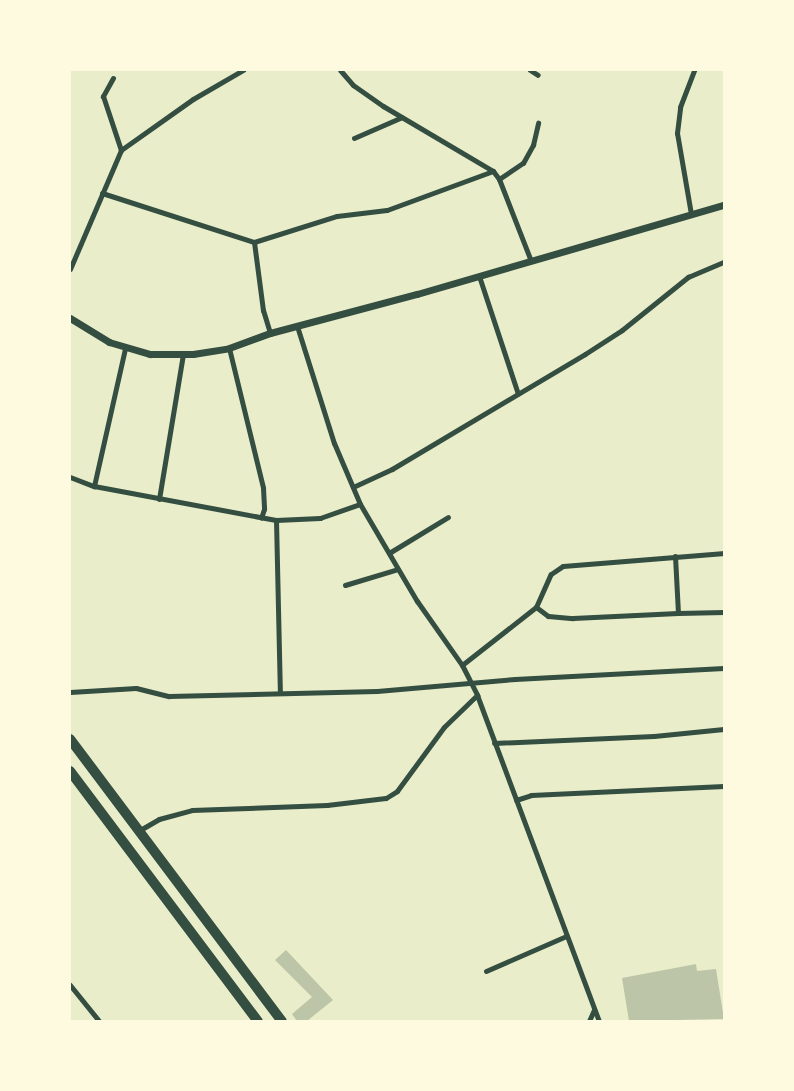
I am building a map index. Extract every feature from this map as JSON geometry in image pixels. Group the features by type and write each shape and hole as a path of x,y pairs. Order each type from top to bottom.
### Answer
{"highway":[{"path":"70,739 282,1021"},
{"path":"70,771 258,1021"}],"street":[{"path":"70,268 121,150 193,100 243,70"},
{"path":"340,70 353,85 402,117 493,171 499,179 530,261"},
{"path":"530,70 538,76"},
{"path":"691,214 677,133 680,107 694,70"},
{"path":"113,78 103,96 121,150"},
{"path":"354,138 402,117"},
{"path":"499,179 523,163 533,145 538,123"},
{"path":"102,193 254,242 337,216 387,210 493,171"},
{"path":"70,318 93,334 125,348 150,354 183,354 229,348 270,333 479,276 724,205"},
{"path":"254,242 263,310 270,333"},
{"path":"353,487 392,469 518,394 622,330 688,277 724,262"},
{"path":"479,276 518,394"},
{"path":"297,326 334,443 360,504 398,570 462,665 477,695 599,1021"},
{"path":"94,486 125,348"},
{"path":"229,348 263,488 264,509 261,518"},
{"path":"159,499 183,354"},
{"path":"70,477 94,486 276,520 320,518 360,504"},
{"path":"389,553 448,517"},
{"path":"276,520 280,692"},
{"path":"462,665 536,607 551,574 563,566 724,553"},
{"path":"675,556 678,613"},
{"path":"345,585 398,570"},
{"path":"536,607 548,616 573,618 724,612"},
{"path":"70,692 136,688 169,696 377,691 471,682 724,668"},
{"path":"140,830 159,819 192,810 327,805 386,798 397,792 444,727 477,695"},
{"path":"494,743 619,738 724,729"},
{"path":"516,800 531,795 724,786"},
{"path":"486,971 566,936"},
{"path":"70,984 99,1021"},
{"path":"589,1021 594,1010"}],"building":[{"path":"286,950 333,1000 307,1021 297,1021 292,1014 312,997 275,960"},
{"path":"696,964 697,971 716,969 724,1019 629,1021 622,978"}]}
